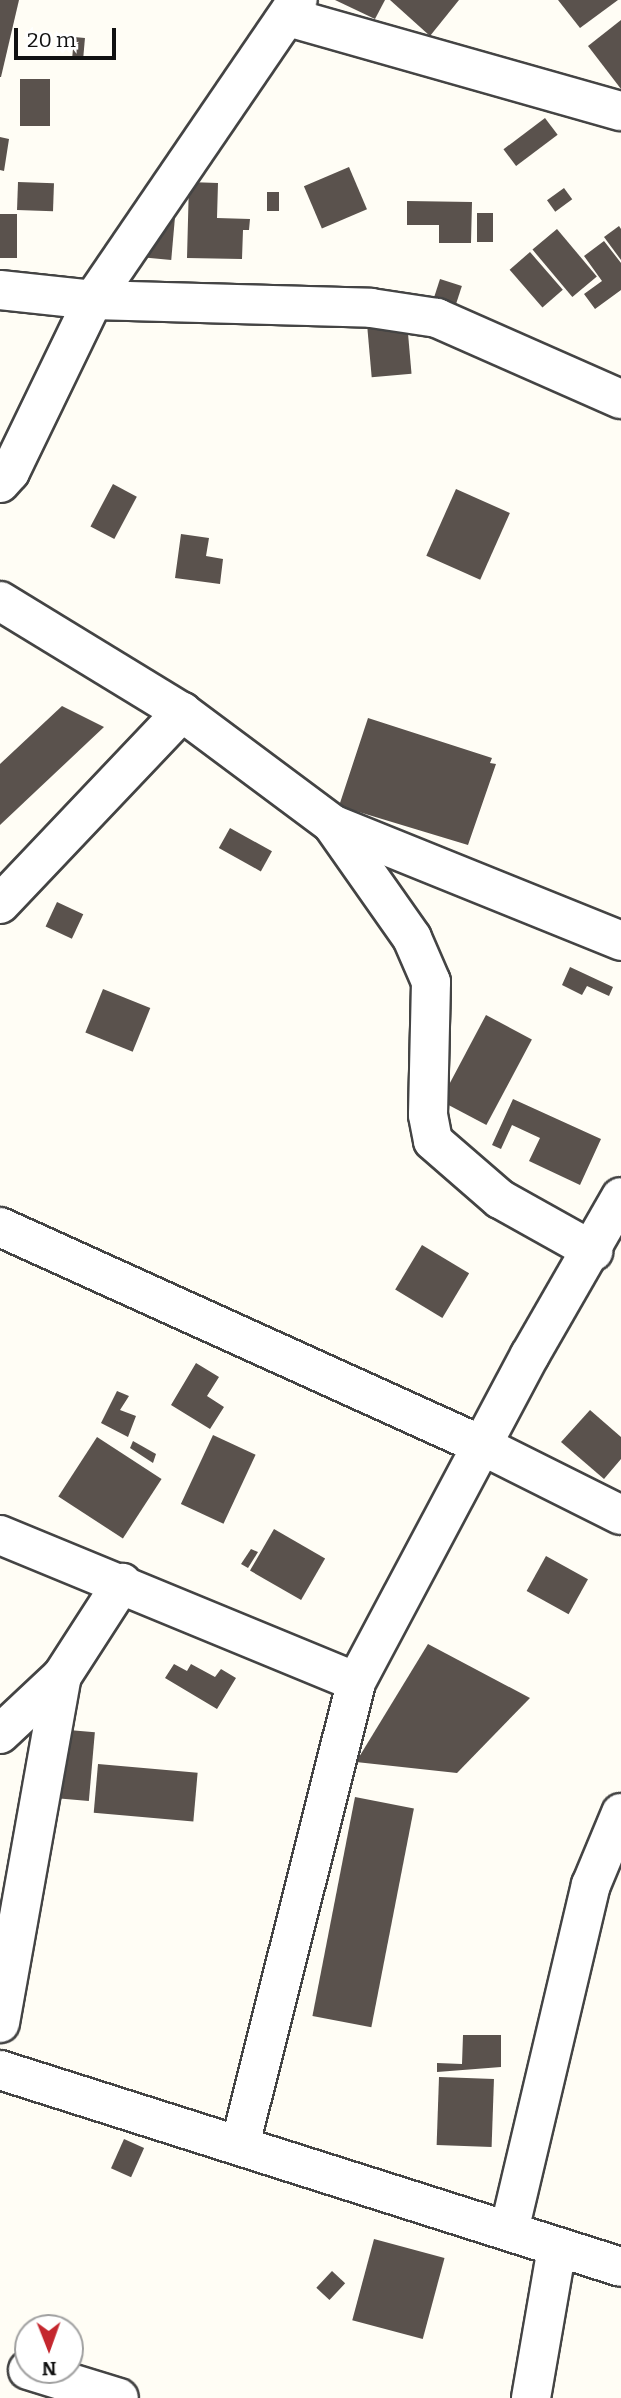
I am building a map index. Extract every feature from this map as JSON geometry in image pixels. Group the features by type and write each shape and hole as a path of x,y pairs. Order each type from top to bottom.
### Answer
{"street":[{"path":"0,483 10,472 93,300 293,9 621,111"},
{"path":"0,290 93,300 371,308 438,318 621,399"},
{"path":"0,601 182,712 332,824 621,941"},
{"path":"0,904 182,712"},
{"path":"332,824 412,937 431,982 428,1115 433,1141 500,1199 593,1251"},
{"path":"240,2145 356,1682 530,1355 593,1251 621,1198"},
{"path":"0,1227 483,1446 621,1515"},
{"path":"0,1535 122,1583 356,1682"},
{"path":"0,1734 62,1676 122,1583"},
{"path":"0,2023 62,1676"},
{"path":"509,2231 606,1889 621,1813"},
{"path":"0,2070 621,2267"},
{"path":"531,2398 557,2248"},
{"path":"74,2384 119,2398"}],"building":[{"path":"0,0 19,0 1,77 0,77"},
{"path":"335,0 385,0 375,19"},
{"path":"390,0 459,0 430,36"},
{"path":"558,0 618,0 580,28"},
{"path":"621,20 621,89 588,46"},
{"path":"74,37 85,38 83,58 72,57"},
{"path":"20,79 50,79 50,126 20,126"},
{"path":"545,118 558,135 516,166 503,149"},
{"path":"0,137 9,139 4,171 0,170"},
{"path":"349,167 367,209 322,228 304,186"},
{"path":"18,182 54,183 53,211 17,210"},
{"path":"189,182 218,183 217,218 250,219 249,230 243,230 242,259 187,258"},
{"path":"564,188 572,199 555,212 547,200"},
{"path":"267,192 279,192 279,211 267,211"},
{"path":"407,201 472,202 471,243 439,243 439,225 407,225"},
{"path":"477,213 493,213 493,242 477,242"},
{"path":"0,214 17,214 17,258 0,258"},
{"path":"151,216 175,218 171,260 147,258"},
{"path":"619,226 621,229 621,260 604,237"},
{"path":"557,229 597,276 572,297 532,250"},
{"path":"604,241 621,263 621,290 595,309 584,294 602,281 584,256"},
{"path":"530,252 563,290 542,307 510,270"},
{"path":"440,279 462,286 453,313 431,306"},
{"path":"407,322 412,374 372,377 367,325"},
{"path":"113,484 137,497 114,539 90,526"},
{"path":"456,489 510,513 480,580 426,556"},
{"path":"181,534 209,538 206,556 223,559 220,584 175,578"},
{"path":"62,706 104,727 0,825 0,764"},
{"path":"368,718 492,758 490,763 496,764 468,845 339,806"},
{"path":"230,828 272,851 261,871 219,848"},
{"path":"57,902 83,914 72,939 46,926"},
{"path":"570,967 613,987 609,996 587,986 582,995 562,985"},
{"path":"103,989 150,1008 133,1052 85,1033"},
{"path":"486,1015 532,1039 486,1125 440,1101"},
{"path":"513,1099 601,1139 580,1185 529,1161 540,1138 512,1125 501,1149 492,1145"},
{"path":"422,1245 469,1273 442,1318 395,1290"},
{"path":"196,1363 219,1377 207,1396 224,1407 210,1429 171,1405"},
{"path":"117,1391 129,1396 120,1410 136,1416 128,1437 101,1423"},
{"path":"590,1410 621,1437 621,1459 604,1479 561,1442"},
{"path":"213,1435 256,1455 223,1524 181,1504"},
{"path":"97,1437 162,1479 123,1538 58,1497"},
{"path":"133,1441 156,1454 153,1463 130,1448"},
{"path":"274,1529 325,1558 301,1600 250,1571"},
{"path":"251,1549 258,1552 248,1568 241,1564"},
{"path":"546,1556 588,1579 569,1614 527,1591"},
{"path":"428,1644 530,1698 457,1773 356,1762"},
{"path":"174,1664 187,1671 191,1664 215,1677 221,1669 236,1678 217,1709 165,1678"},
{"path":"57,1729 95,1732 89,1801 51,1798"},
{"path":"98,1764 198,1773 193,1822 94,1813"},
{"path":"355,1797 414,1808 371,2027 312,2016"},
{"path":"463,2035 501,2035 501,2067 437,2072 437,2063 462,2064"},
{"path":"439,2077 494,2079 492,2147 437,2145"},
{"path":"124,2139 144,2148 131,2177 111,2168"},
{"path":"374,2239 445,2258 423,2339 352,2320"},
{"path":"332,2271 345,2283 329,2300 316,2288"}]}
